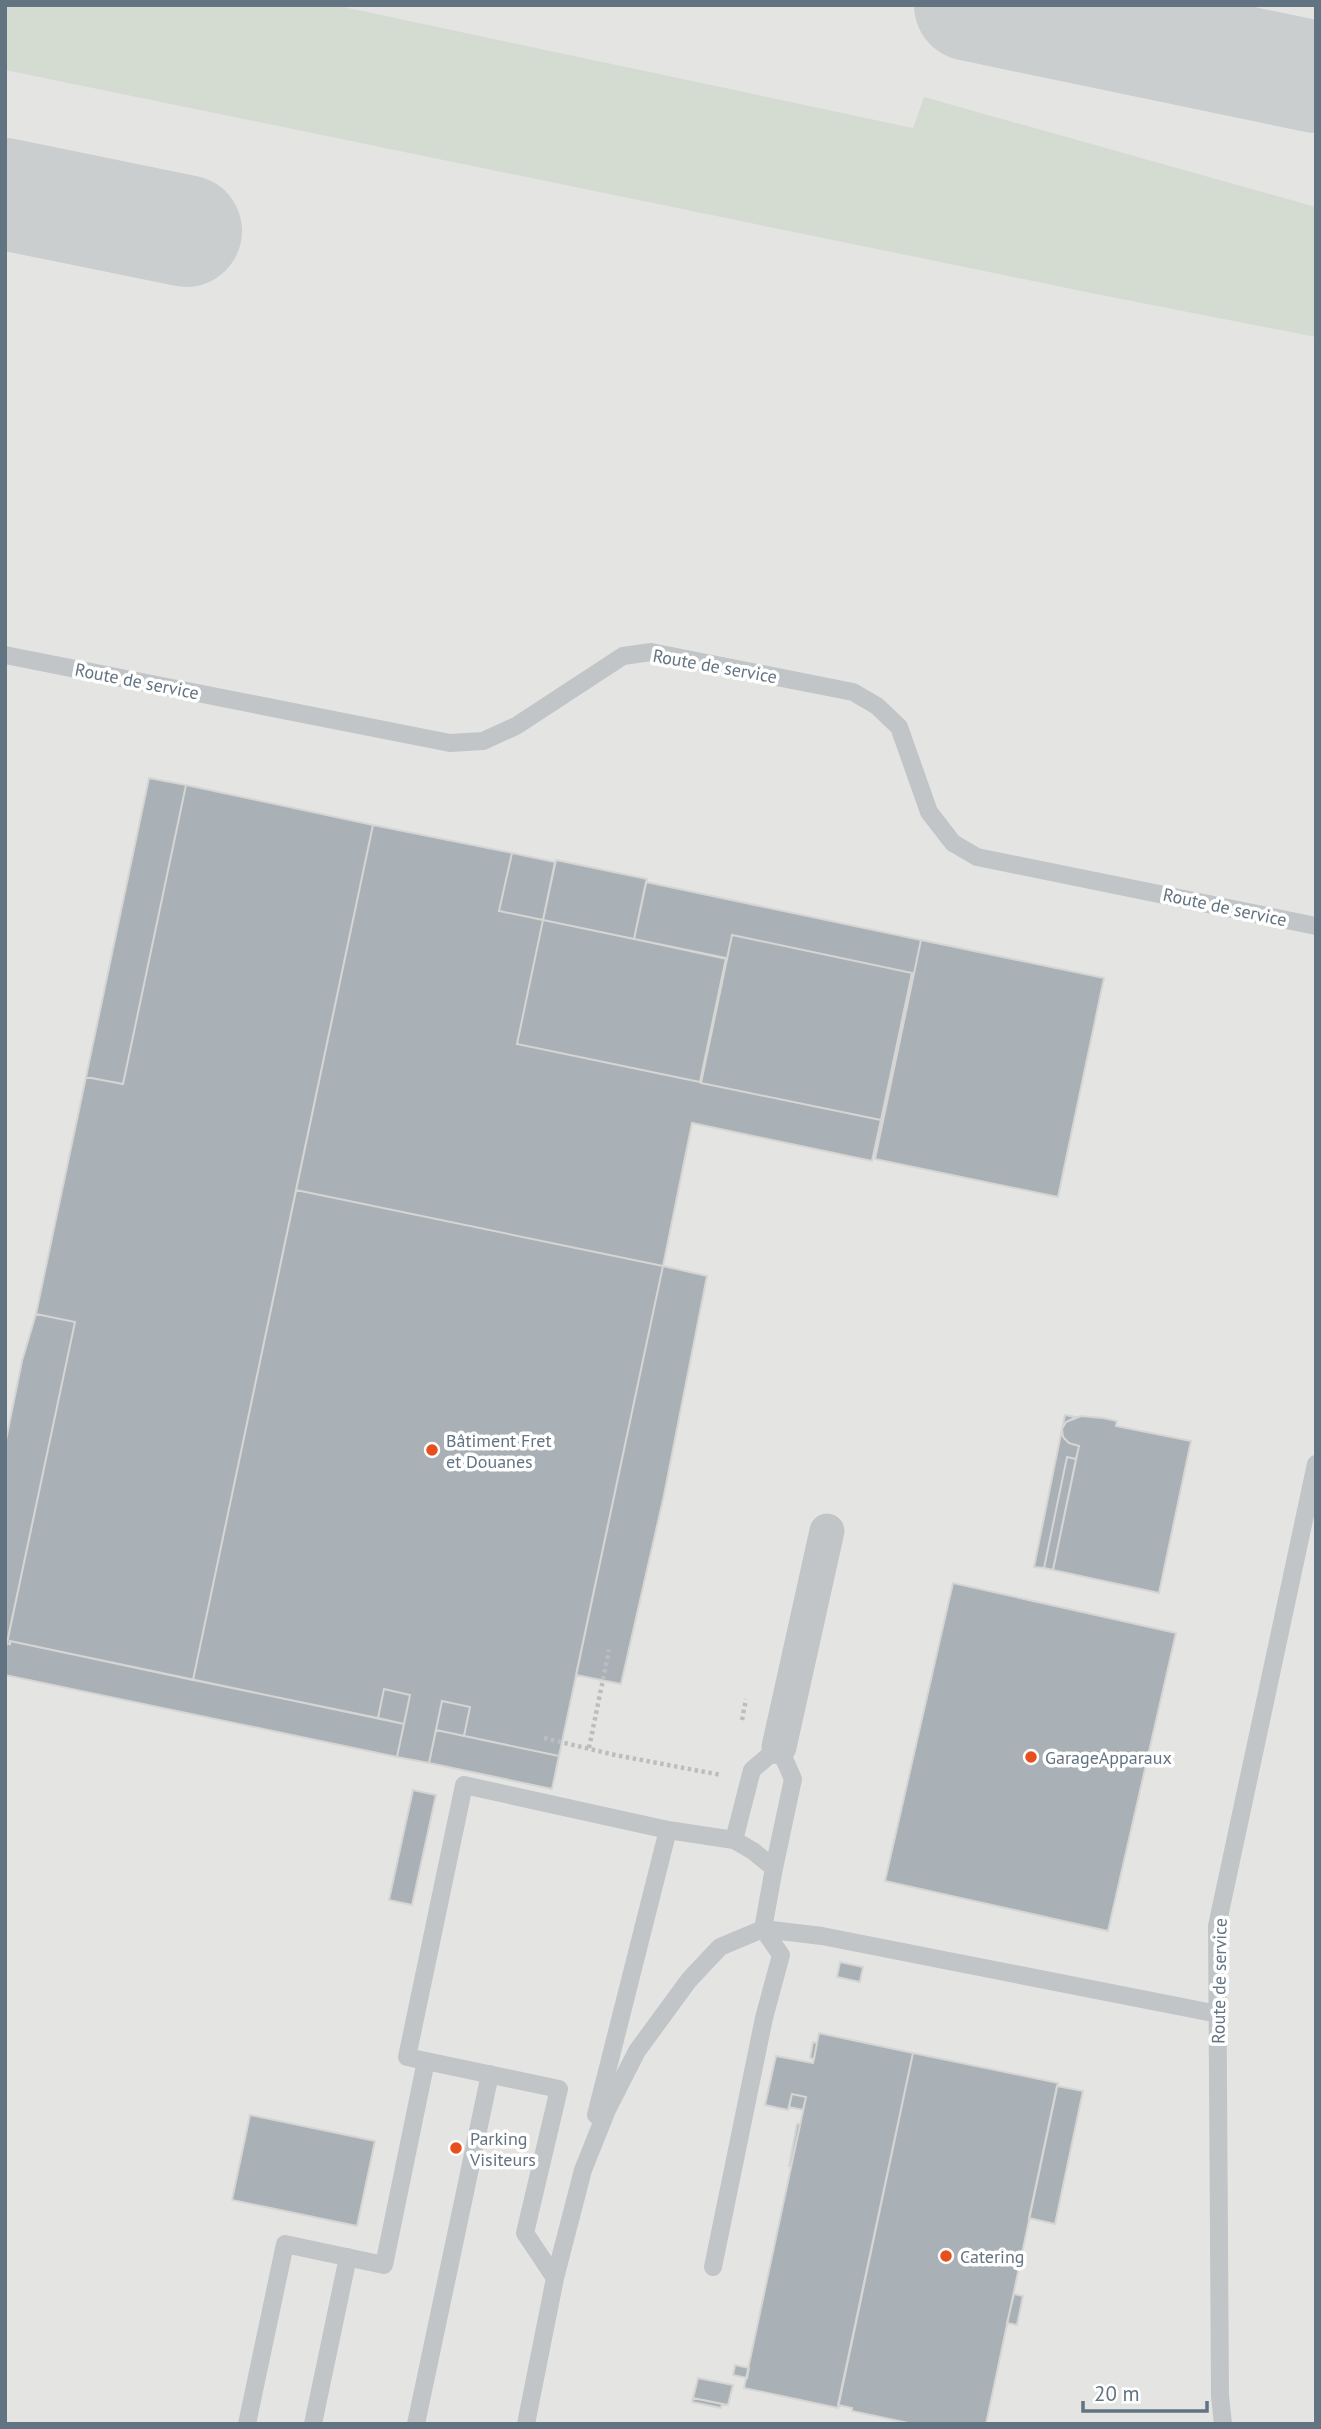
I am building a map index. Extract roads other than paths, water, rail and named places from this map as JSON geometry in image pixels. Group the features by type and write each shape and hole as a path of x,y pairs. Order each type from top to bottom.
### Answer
{"street":[{"path":"779,1747 827,1531"}],"lane":[{"name":"Route de service","path":"5,654 450,743 483,741 565,695 623,656 651,652 839,689 853,692 877,706 899,727 929,812 953,843 977,857 1316,926"},
{"name":"Route de service","path":"1223,2424 1220,2396 1217,1926 1316,1464"},
{"path":"713,2267 764,2018 781,1955 763,1929 793,1779 779,1747 752,1770 734,1840"},
{"path":"555,2278 525,2233 559,2089 407,2057 464,1785 668,1830 734,1840 774,1868"},
{"path":"526,2424 555,2278 668,1830"},
{"path":"583,2170 607,2110 637,2051 689,1980 720,1947 763,1929 822,1936 1218,2014"},
{"path":"247,2424 285,2244 384,2265 426,2061"},
{"path":"416,2424 490,2074"},
{"path":"313,2424 348,2257"}],"place":[{"name":"Bâtiment Fret et Douanes","path":"432,1450"},
{"name":"GarageApparaux","path":"1031,1757"},
{"name":"Parking Visiteurs","path":"456,2148"},
{"name":"Catering","path":"946,2256"}]}
